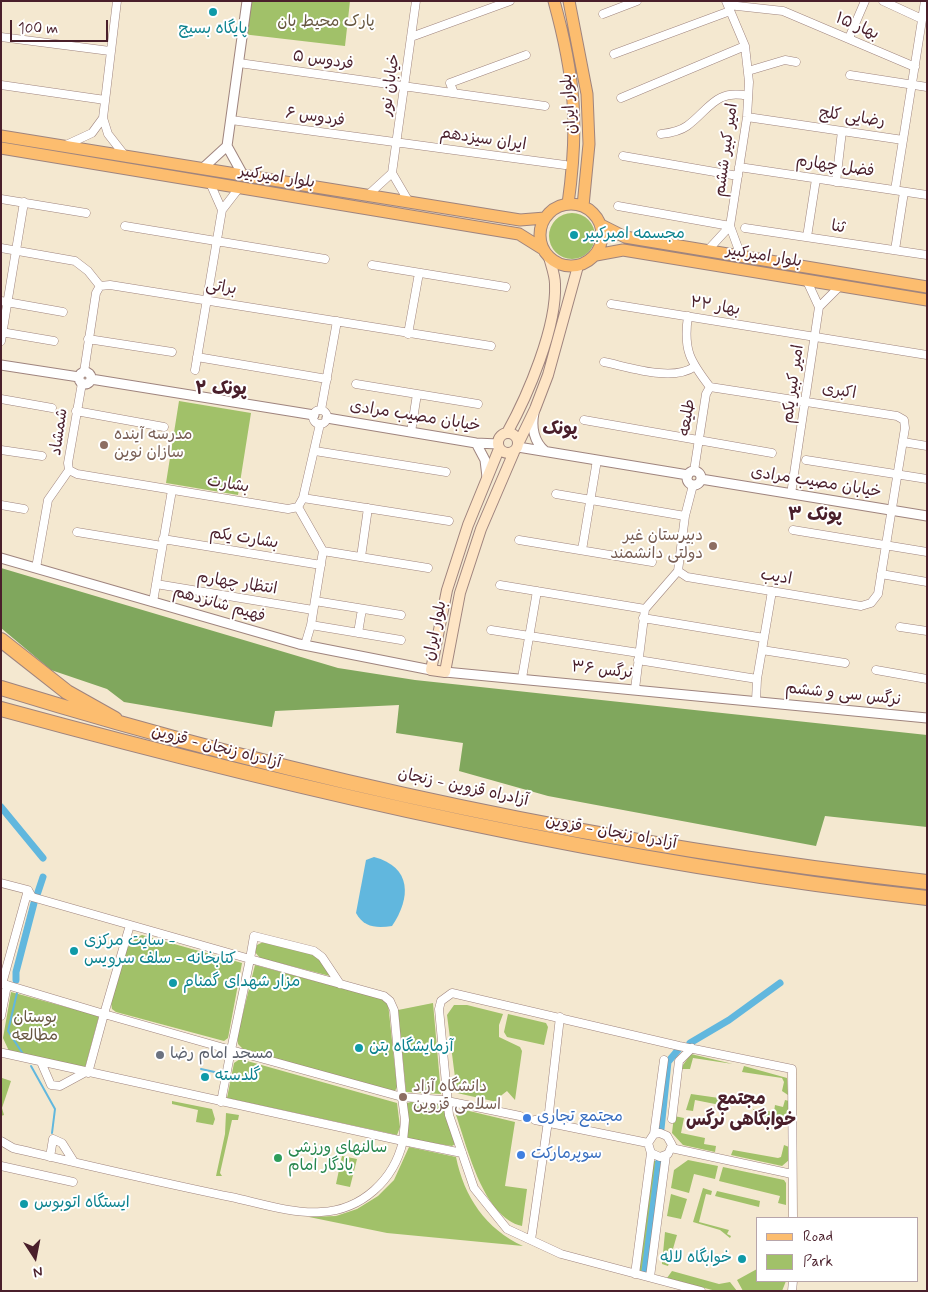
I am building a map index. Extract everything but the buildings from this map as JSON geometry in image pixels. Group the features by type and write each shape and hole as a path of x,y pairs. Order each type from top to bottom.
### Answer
{"highway":[{"path":"1,640 67,692 96,706 126,726"},
{"name":"آزادراه قزوین - زنجان","path":"1,688 126,726 279,766 480,812 720,855 927,882"},
{"name":"آزادراه زنجان - قزوین","path":"1,709 275,781 477,826 717,870 852,890 927,898"}],"main road":[{"name":"بلوار ایران","path":"554,1 570,66 574,94 574,160 568,204"},
{"name":"بلوار ایران","path":"569,1 586,94 589,144 584,206"},
{"name":"بلوار امیرکبیر","path":"1,136 520,220 545,218"},
{"name":"بلوار امیرکبیر","path":"1,148 519,234 546,253"},
{"path":"507,433 515,435 517,447 506,453 499,446 500,438 507,433 523,404 546,340 555,283 540,238 545,218 551,211 568,204 584,206 591,211 601,225 603,235 596,255 588,262 578,266 563,265 546,253"},
{"name":"بلوار امیرکبیر","path":"601,225 625,237 927,287"},
{"name":"بلوار امیرکبیر","path":"596,255 623,250 927,300"},
{"name":"بلوار ایران","path":"499,446 468,525 448,590 431,670 446,672 460,593 481,529 535,409 558,343 578,266"}],"street":[{"path":"243,175 227,146 247,1"},
{"name":"خیابان نور","path":"392,173 416,1"},
{"path":"411,37 510,1"},
{"path":"603,14 637,1"},
{"path":"849,38 865,1"},
{"path":"883,1 922,19"},
{"path":"902,140 913,85 925,1"},
{"path":"115,2 103,118 108,134 126,157"},
{"name":"بهار ۱۵","path":"728,6 757,4 783,11 915,68"},
{"path":"614,54 728,6"},
{"name":"امیر کبیر ششم","path":"728,6 745,46 748,71 747,117 730,226 741,256"},
{"path":"1,37 110,50"},
{"path":"621,98 745,46"},
{"path":"454,93 450,83 526,55"},
{"path":"748,71 785,60 796,62"},
{"name":"فردوس ۵","path":"238,63 545,106"},
{"path":"850,76 927,87"},
{"path":"1,85 105,100"},
{"path":"661,134 687,126 708,105 722,97 737,94 748,96"},
{"name":"رضایی کلج","path":"747,117 902,140 895,190"},
{"path":"63,146 92,134 103,118"},
{"name":"فردوس ۶","path":"231,120 396,143"},
{"path":"836,182 842,131"},
{"name":"ایران سیزدهم","path":"396,143 565,165"},
{"path":"203,168 227,146"},
{"name":"فضل چهارم","path":"624,156 816,179 927,195"},
{"path":"368,195 392,173 409,202"},
{"path":"808,237 816,179"},
{"path":"210,183 222,210"},
{"path":"195,370 222,210 239,188"},
{"path":"895,250 904,192"},
{"path":"1,199 86,213"},
{"path":"24,202 16,251 4,302 2,335 54,341"},
{"path":"618,206 730,226"},
{"path":"125,226 325,259"},
{"path":"708,250 730,226"},
{"name":"ثنا","path":"745,228 927,255"},
{"path":"1,248 76,261 88,271 100,286"},
{"path":"372,265 506,287"},
{"path":"408,334 419,273"},
{"path":"807,281 819,307 840,286"},
{"name":"براتی","path":"100,286 110,285 207,299 408,334 491,346"},
{"name":"شمشاد","path":"36,568 48,500 69,470 68,464 88,339 96,293 100,286"},
{"path":"4,302 63,312"},
{"name":"بهار ۲۲","path":"610,304 927,355"},
{"name":"امیر کبیر یکم","path":"791,494 819,307"},
{"name":"طلیعه","path":"688,316 685,336 686,350 694,367 710,387 706,394 699,441 691,473"},
{"path":"324,421 315,421 326,379 337,321"},
{"path":"88,339 172,352"},
{"path":"197,357 326,379"},
{"path":"604,362 672,374 683,373 694,367"},
{"path":"1,365 82,377 86,384 91,379 326,413 303,498 298,507 323,551 311,625 305,645"},
{"path":"356,384 478,404"},
{"name":"اکبری","path":"710,387 897,416 904,420 903,442"},
{"path":"411,432 417,394"},
{"path":"1,399 52,408"},
{"path":"535,409 533,428 535,437 539,446 545,451"},
{"path":"76,412 164,427"},
{"path":"584,420 772,453"},
{"name":"خیابان مصیب مرادی","path":"324,421 499,446"},
{"path":"476,442 486,460 486,481"},
{"path":"927,446 903,442 881,574 927,582"},
{"path":"517,447 699,474 698,484 693,485"},
{"path":"1,450 42,456"},
{"path":"315,451 446,472"},
{"path":"582,550 597,460"},
{"path":"806,460 927,479"},
{"name":"بشارت","path":"69,470 77,474 288,509 298,507"},
{"path":"691,473 688,482 693,485"},
{"name":"خیابان مصیب مرادی","path":"700,479 927,516"},
{"path":"635,689 645,609 678,571 685,516 693,485"},
{"path":"153,602 172,490"},
{"path":"556,494 685,516"},
{"path":"303,498 449,521"},
{"path":"1,505 24,508"},
{"path":"361,557 368,508"},
{"path":"793,530 927,552"},
{"name":"بشارت یکم","path":"77,532 321,565"},
{"path":"520,540 652,562"},
{"path":"323,551 428,568"},
{"name":"فهیم شانزدهم","path":"1,558 305,645 431,670"},
{"name":"ادیب","path":"678,571 687,577 861,606 871,603 878,594 881,574"},
{"name":"انتظار چهارم","path":"156,584 313,610"},
{"path":"500,585 645,609"},
{"path":"522,678 537,591"},
{"path":"756,701 757,679 772,591"},
{"path":"315,601 401,616"},
{"path":"358,633 362,609"},
{"path":"643,618 764,638"},
{"path":"311,625 401,640"},
{"path":"900,627 927,631"},
{"path":"491,630 757,679"},
{"path":"762,650 845,664"},
{"path":"876,670 927,678"},
{"name":"نرگس ۳۶","path":"446,672 756,701"},
{"name":"نرگس سی و ششم","path":"756,701 927,718"},
{"path":"1,883 28,890 32,897 384,996 390,1001 394,1010 405,1120 403,1141 394,1167 381,1185 362,1199 344,1208 321,1212 290,1209 50,1157 13,1148 1,1141"},
{"path":"1,1016 3,984 28,890"},
{"path":"41,1062 51,1085 60,1086 86,1073 130,925"},
{"path":"221,1102 254,936 314,951 322,957 340,984"},
{"path":"3,984 402,1097 448,1101 520,1116"},
{"path":"701,1291 561,1254 507,1229 474,1188 449,1115 439,1009 440,1001 452,993 692,1048 792,1068 793,1217"},
{"path":"530,1240 548,1121 560,1017"},
{"path":"672,1119 679,1061 692,1048"},
{"path":"2,1053 86,1073 462,1153"},
{"path":"648,1143 654,1134 664,1060"},
{"path":"535,1120 548,1121 648,1143"},
{"path":"650,1278 666,1155 671,1148 671,1141 667,1136 660,1133 654,1134"},
{"path":"50,1157 54,1139 62,1143 74,1162"},
{"path":"635,1274 651,1153 648,1143"},
{"path":"671,1148 792,1174"},
{"path":"651,1153 660,1157 666,1155"},
{"path":"1,1166 73,1182"}],"green space":[{"name":"پارک محیط بان","path":"247,1 350,1 345,46 242,34"},
{"path":"568,213 576,213 585,217 591,223 595,236 591,249 585,255 576,259 568,259 559,255 553,249 549,240 549,232 553,223 559,217"},
{"path":"179,401 251,413 238,495 166,483"},
{"path":"1,568 338,668 415,680 927,735 927,827 825,816 816,846 548,796 459,771 463,743 396,733 399,705 275,711 272,727 124,702 107,689 51,670 1,628"},
{"path":"142,935 242,963 228,1038 224,1041 116,1012 112,1009 111,1003 120,964 129,946"},
{"path":"265,941 313,955 319,959 330,976 260,958 255,952 257,945"},
{"path":"255,965 382,999 388,1003 397,1087 395,1091 389,1091 243,1049 238,1044 237,1037"},
{"name":"بوستان مطالعه","path":"11,992 99,1016 85,1068 9,1051 3,1038"},
{"path":"433,1003 441,1094 406,1092 398,1010"},
{"path":"454,1005 467,1005 503,1014 499,1025 499,1037 520,1047 522,1051 515,1100 507,1091 498,1098 497,1102 457,1093 447,1015"},
{"path":"508,1014 546,1023 548,1027 544,1045 507,1037 504,1032"},
{"path":"691,1054 733,1064 693,1058 690,1069 680,1069"},
{"path":"240,1059 397,1103 400,1127 397,1135 227,1098 234,1063"},
{"path":"744,1066 787,1078 788,1095 782,1091 784,1082 782,1078 742,1072"},
{"path":"2,1078 11,1081 2,1108 4,1115 1,1116"},
{"path":"691,1094 726,1099 725,1106 695,1100 693,1111 686,1110"},
{"path":"785,1100 789,1101 789,1125 754,1122 751,1119 756,1115 753,1109 774,1112 775,1105 783,1107"},
{"path":"172,1101 212,1109 215,1119 213,1125 196,1122 198,1110 172,1104"},
{"path":"407,1103 442,1104 455,1144 452,1146 407,1139"},
{"path":"461,1109 515,1122 505,1186 527,1189 522,1226 508,1220 497,1210 487,1196 472,1163 456,1115"},
{"path":"226,1113 239,1115 238,1120 232,1120 220,1173 222,1176 216,1176 225,1134"},
{"path":"674,1116 684,1118 681,1133 705,1138 704,1144 716,1146 715,1152 683,1145 672,1133"},
{"path":"784,1145 789,1147 789,1160 782,1166 731,1155 733,1150 778,1158 781,1157"},
{"path":"409,1147 456,1157 465,1185 479,1210 498,1231 523,1246 387,1233 309,1217 336,1216 357,1209 378,1196 394,1180"},
{"path":"342,1156 357,1159 350,1187 336,1184"},
{"path":"688,1160 718,1166 715,1179 694,1174 689,1193 671,1188 674,1170"},
{"path":"653,1161 657,1161 643,1271 639,1271"},
{"path":"723,1167 784,1180 786,1183 786,1205 778,1203 780,1196 719,1181"},
{"path":"703,1188 712,1191 711,1195 706,1194 699,1222 729,1230 727,1234 731,1236 730,1238 720,1230 693,1222"},
{"path":"717,1191 760,1201 759,1207 715,1196"},
{"path":"671,1194 687,1199 681,1219 667,1216"},
{"path":"665,1232 677,1235 668,1266 662,1264"},
{"path":"756,1270 756,1282 786,1282 782,1291 743,1291 737,1280"},
{"path":"672,1271 719,1284 730,1282 737,1291 716,1291 667,1278"}],"water":[{"path":"374,857 396,868 404,885 403,905 392,926 371,926 363,922 356,913 366,860"}],"waterway":[{"path":"1,807 43,858"},
{"path":"37,895 43,877"},
{"path":"16,980 16,972 34,903"},
{"path":"690,1043 729,1020 780,983"},
{"path":"17,993 8,1031 23,1054"},
{"path":"661,1129 668,1062 678,1050"},
{"path":"31,1066 55,1109 52,1133"},
{"path":"201,1069 219,1073"},
{"path":"645,1271 659,1161"}],"tunnel":[{"path":"520,1116 535,1120"}],"place":[{"name":"پایگاه بسیج","path":"213,12"},
{"name":"مجسمه امیرکبیر","path":"574,235"},
{"name":"مدرسه آینده سازان نوین","path":"104,445"},
{"name":"دبیرستان غیر دولتی دانشمند","path":"713,546"},
{"name":"سایت مرکزی - کتابخانه - سلف سرویس","path":"74,951"},
{"name":"مزار شهدای گمنام","path":"173,983"},
{"name":"آزمایشگاه بتن","path":"359,1048"},
{"name":"مسجد امام رضا","path":"160,1055"},
{"name":"گلدسته","path":"205,1077"},
{"name":"دانشگاه آزاد اسلامی قزوین","path":"403,1097"},
{"name":"مجتمع تجاری","path":"527,1118"},
{"name":"سوپرمارکت","path":"521,1155"},
{"name":"سالنهای ورزشی یادگار امام","path":"278,1158"},
{"name":"ایستگاه اتوبوس","path":"24,1204"},
{"name":"خوابگاه لاله","path":"742,1259"}],"district":[{"name":"پونک ۲","path":"221,390"},
{"name":"پونک","path":"560,430"},
{"name":"پونک ۳","path":"815,516"},
{"name":"مجتمع خوابگاهی نرگس","path":"741,1110"}]}
